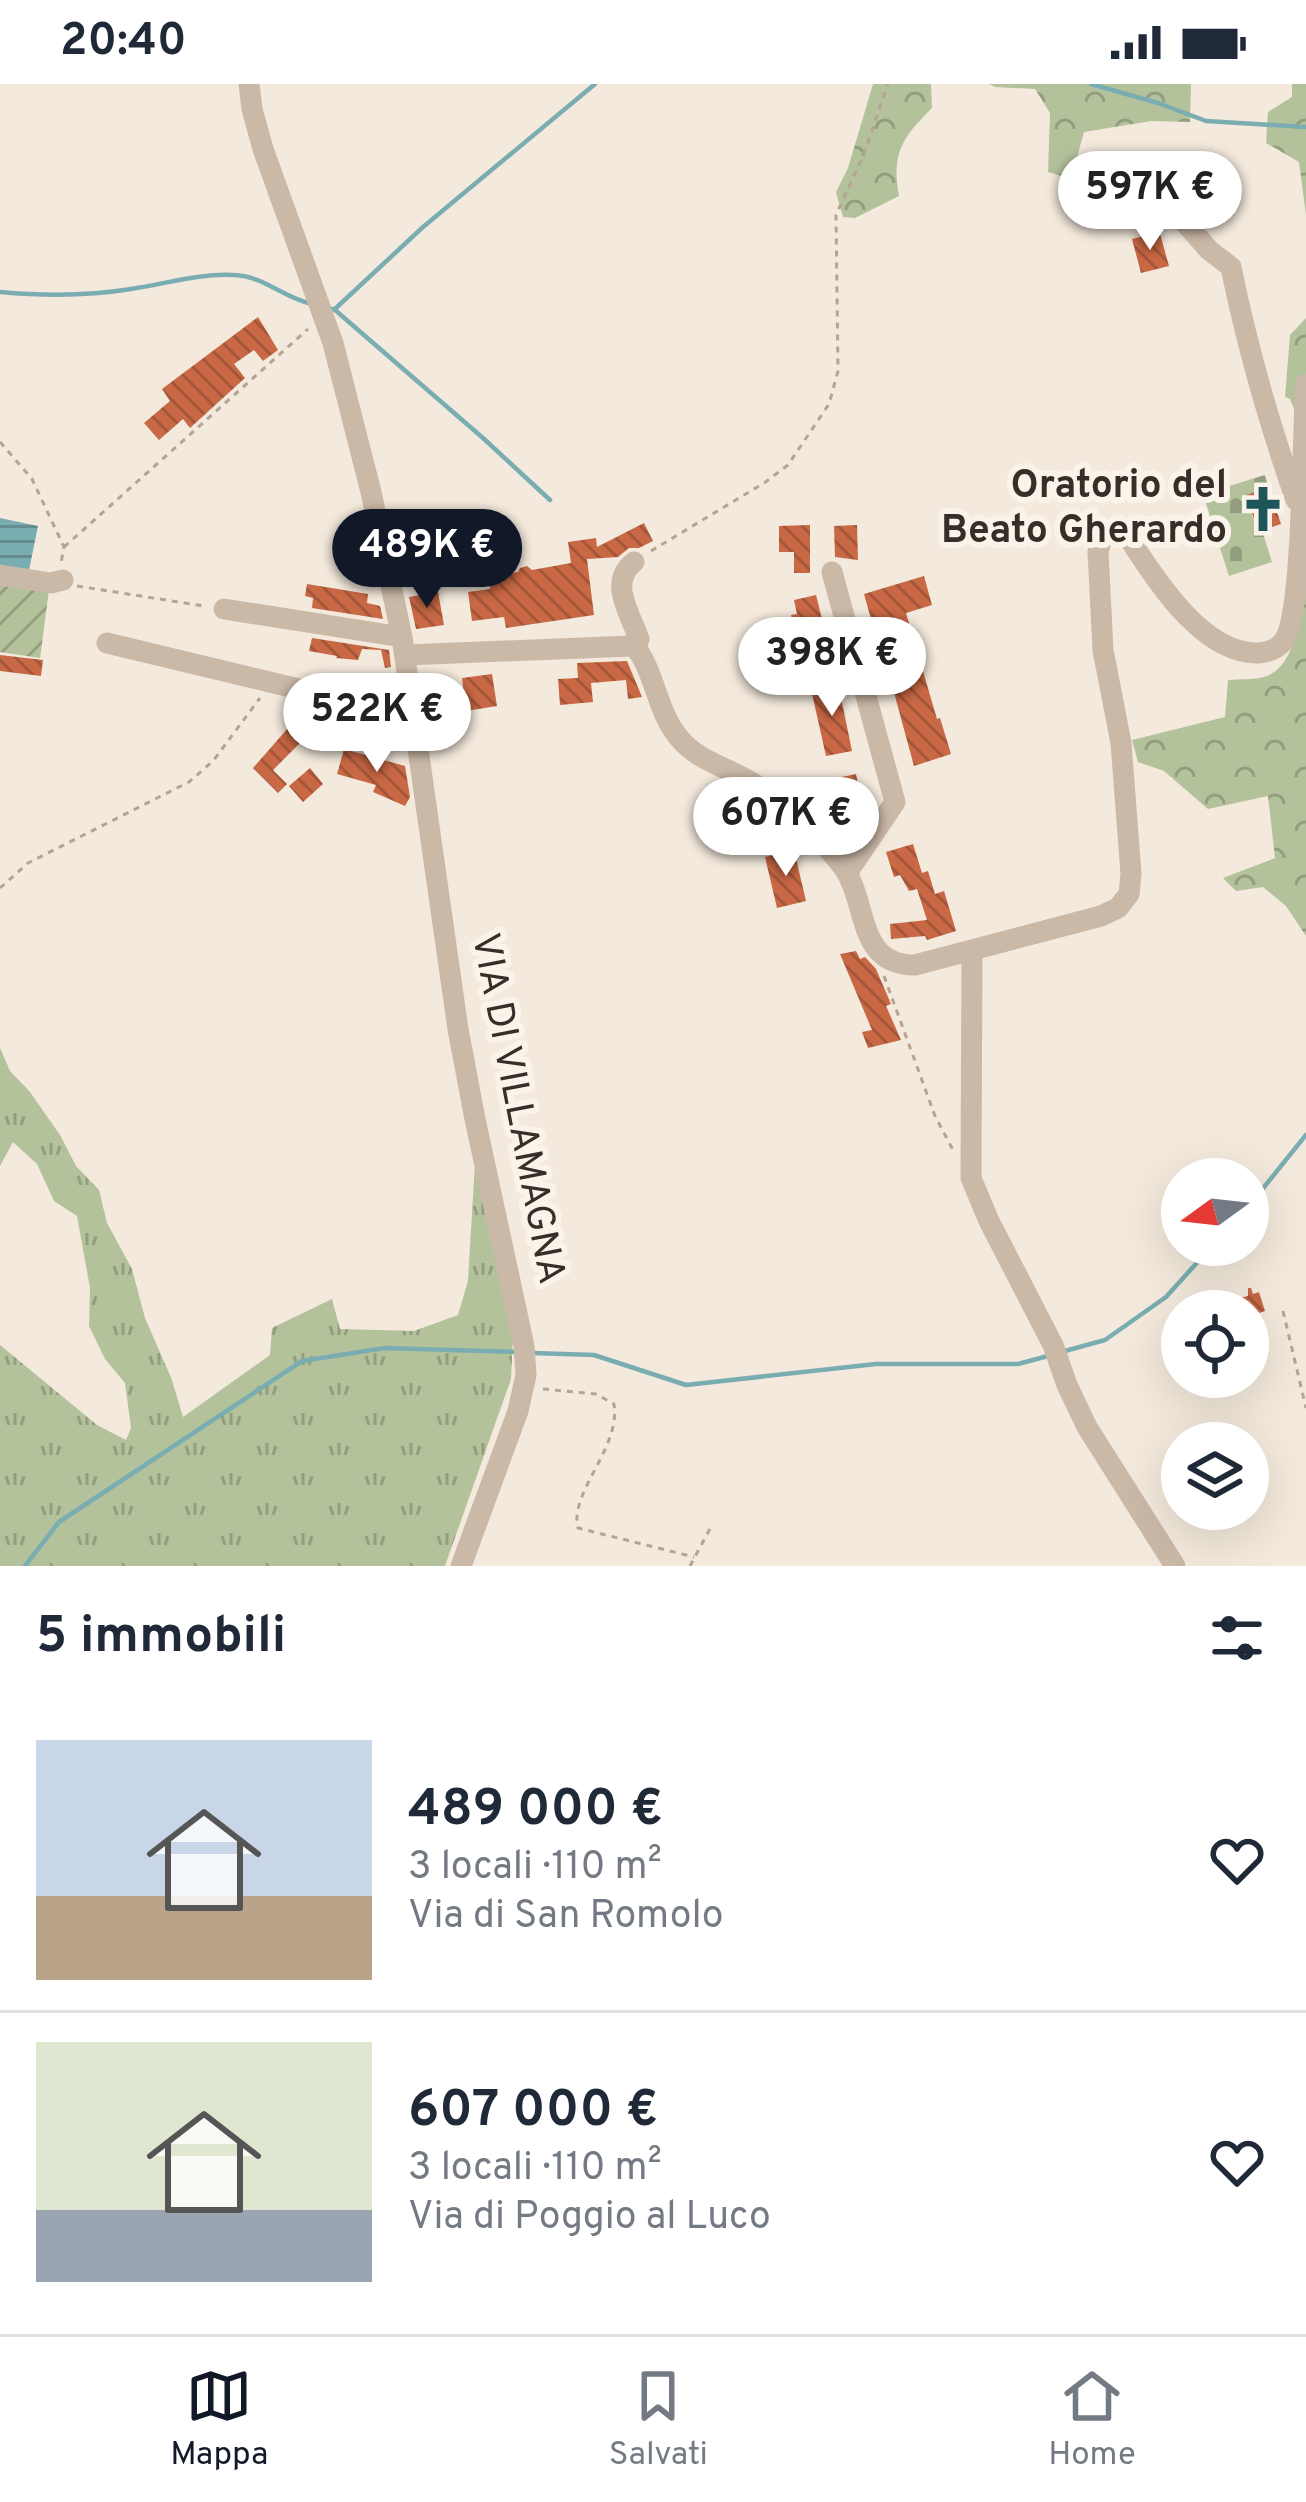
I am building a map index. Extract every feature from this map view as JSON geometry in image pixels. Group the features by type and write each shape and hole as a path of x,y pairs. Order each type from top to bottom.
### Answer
{"street":[{"name":"VIA DI VILLAMAGNA","path":"249,84 251,109 322,310 371,492 404,646 462,1051 525,1354 518,1411 461,1566"},
{"path":"1162,219 1179,216 1231,267 1273,434 1300,512"},
{"path":"634,562 623,571 620,586 639,639 636,648 679,739 756,784 829,850 847,873 861,918 878,951 900,965 915,965 1101,916 1118,908 1129,894 1132,874 1120,742 1102,650 1098,552 1102,538 1111,530 1126,534 1167,595 1222,644 1244,653 1268,652 1283,642 1291,623 1306,384"},
{"path":"832,572 895,802 847,873"},
{"path":"0,575 51,583 63,580"},
{"path":"224,609 404,646 636,648"},
{"path":"107,643 415,717"},
{"path":"972,950 971,1178 1087,1427 1175,1566"}],"path":[{"path":"634,562 788,465 829,404 838,371 836,215 888,84"},
{"path":"224,609 71,584 59,570 64,547 307,330 322,310"},
{"path":"0,442 32,479 64,547"},
{"path":"0,888 28,863 189,782 213,761 271,683"},
{"path":"878,951 910,1055 953,1150"},
{"path":"1283,1310 1306,1408"},
{"path":"524,1388 596,1394 614,1404 616,1417 602,1461 576,1509 578,1528 694,1557"},
{"path":"689,1566 712,1525"}],"green space":[{"path":"873,84 931,84 932,108 913,128 898,157 899,196 855,218 843,217 836,192"},
{"path":"989,84 1191,84 1190,122 1151,121 1084,132 1071,179 1048,172 1050,113 1035,89"},
{"path":"1292,84 1306,84 1306,215 1299,162 1266,143 1268,112 1292,97"},
{"path":"1306,318 1306,436 1285,397 1290,335"},
{"path":"1265,475 1269,488 1246,496 1272,562 1229,576 1203,494"},
{"path":"1306,542 1306,936 1286,906 1263,887 1236,891 1223,878 1275,858 1268,796 1208,809 1164,771 1138,762 1132,740 1225,717 1228,680 1267,676 1280,667 1300,617"},
{"path":"0,583 49,590 40,658 0,652"},
{"path":"0,1048 10,1071 60,1135 76,1166 99,1190 107,1223 132,1269 145,1318 183,1417 270,1355 272,1328 332,1299 340,1329 414,1331 458,1315 468,1281 475,1162 513,1336 511,1379 445,1566 0,1566 0,1345 97,1425 126,1440 131,1428 125,1383 105,1359 89,1326 90,1288 77,1216 54,1201 37,1164 13,1142 0,1166"}],"water":[{"path":"0,518 38,526 28,575 0,569"}],"building":[{"path":"1156,233 1169,266 1141,273 1132,239"},
{"path":"258,317 278,350 263,361 254,350 234,364 245,378 190,428 183,419 159,440 144,423 170,401 162,389"},
{"name":"Oratorio del Beato Gherardo","path":"1269,488 1281,524 1258,532 1246,495"},
{"path":"644,523 653,541 629,548 618,557 587,559 594,615 506,628 504,617 472,621 468,592 490,589 488,577 527,566 532,570 571,563 568,542 596,538 597,547"},
{"path":"810,525 810,573 794,573 794,552 779,552 779,526"},
{"path":"857,525 858,560 835,557 834,526"},
{"path":"924,576 932,605 906,613 951,754 914,766 893,689 900,687 881,623 873,626 864,594"},
{"path":"307,584 368,594 367,603 380,606 383,619 312,608 313,598 305,596"},
{"path":"438,592 444,625 416,629 409,597"},
{"path":"816,595 832,659 814,663 811,651 800,654 791,615 797,614 794,600"},
{"path":"312,638 389,650 391,667 385,668 381,650 362,649 358,660 309,651"},
{"path":"0,655 43,660 41,676 0,671"},
{"path":"627,661 642,697 628,699 626,680 591,683 593,702 560,705 558,679 578,678 577,663"},
{"path":"492,674 497,706 466,711 462,678"},
{"path":"838,683 852,751 826,756 811,689"},
{"path":"288,728 302,741 273,770 287,784 278,793 253,768"},
{"path":"344,749 405,766 410,797 405,806 373,792 376,785 337,774"},
{"path":"310,768 323,784 303,802 289,786"},
{"path":"856,774 864,812 856,813 858,823 832,828 822,781"},
{"path":"913,844 935,894 944,891 956,931 927,940 925,936 891,939 890,924 927,920 917,889 909,891 900,875 894,877 886,852"},
{"path":"794,850 806,901 777,908 765,857"},
{"path":"856,951 876,969 901,1040 868,1048 862,1032 872,1030 840,954"}],"waterway":[{"path":"336,308 423,227 595,84"},
{"path":"1091,84 1206,121 1306,127"},
{"path":"0,292 99,293 234,275 312,304"},
{"path":"329,308 550,500"},
{"path":"1269,1181 1306,1135"},
{"path":"1065,1351 1105,1340 1166,1297 1194,1266"},
{"path":"25,1566 59,1522 302,1361 385,1348 515,1352"},
{"path":"533,1353 594,1355 686,1385 876,1364 1018,1364 1048,1356"}],"place":[{"name":"Oratorio del Beato Gherardo","path":"1263,509"}]}
